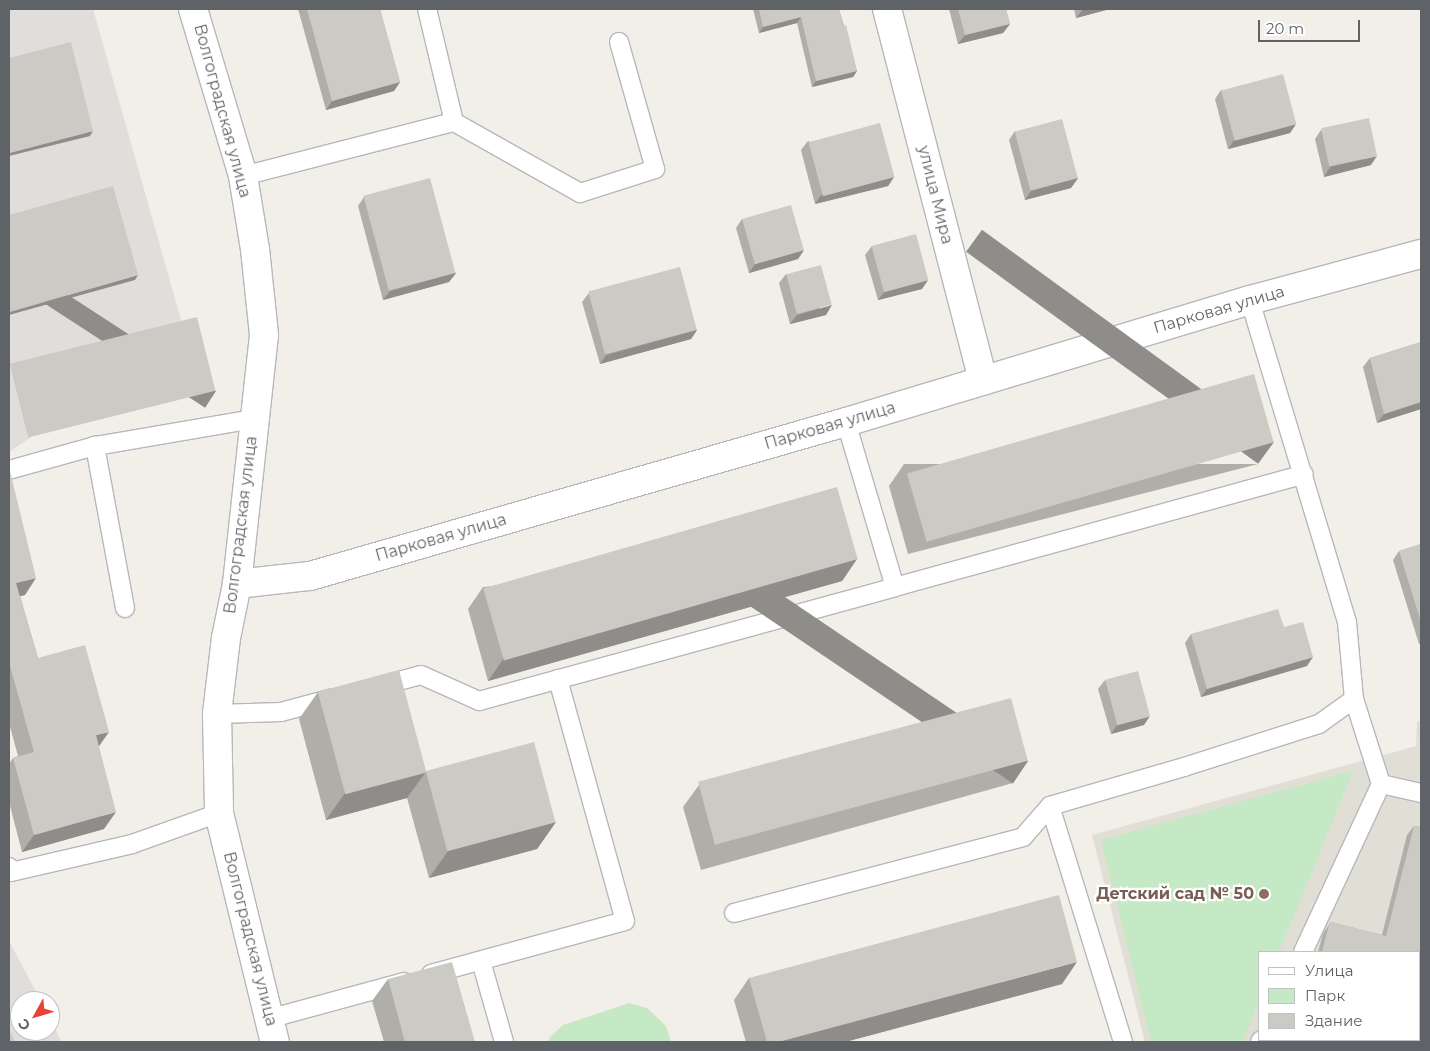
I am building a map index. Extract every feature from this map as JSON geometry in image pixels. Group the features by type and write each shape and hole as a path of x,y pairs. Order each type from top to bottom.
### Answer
{"street":[{"name":"Волгоградская улица","path":"193,9 242,176 255,249 264,335 253,419 236,584 226,638 217,714 219,813 272,1031"},
{"name":"улица Мира","path":"888,9 982,381"},
{"name":"Парковая улица","path":"236,584 310,576 846,422 1250,300 1421,254"}],"lane":[{"path":"427,9 454,122"},
{"path":"242,176 454,122 580,193 655,169 619,42"},
{"path":"1250,300 1304,474 1347,622 1354,699 1382,784 1303,951"},
{"path":"9,470 95,446 253,419"},
{"path":"846,422 895,587"},
{"path":"95,446 125,608"},
{"path":"365,690 421,675 479,701 1304,474"},
{"path":"272,1031 481,961 625,921 558,679"},
{"path":"217,714 281,712 346,695"},
{"path":"734,913 1022,837 1050,806 1184,767 1319,724 1354,699"},
{"path":"1382,784 1421,794"},
{"path":"1050,806 1124,1042"},
{"path":"9,867 11,872 132,844 219,813"},
{"path":"481,961 504,1042"}],"shaded area":[{"path":"9,9 93,9 185,334 9,452"},
{"name":"Детский сад № 50","path":"1421,721 1421,1042 1145,1042 1092,835 1416,746 1417,722"},
{"path":"9,941 36,991 10,991 10,1041 60,1041 60,1038 62,1042 9,1042"}],"green space":[{"name":"Детский сад № 50","path":"1353,771 1279,951 1258,951 1258,1004 1242,1042 1151,1042 1101,840"},
{"path":"629,1003 647,1008 666,1026 671,1042 548,1042 550,1037 563,1025"}],"building":[{"path":"307,9 380,9 400,82 332,101"},
{"path":"759,9 839,9 843,26 846,25 857,71 816,81 801,17 763,27"},
{"path":"958,9 1006,9 1010,24 965,35"},
{"path":"71,42 93,131 9,153 9,58"},
{"path":"1283,74 1296,124 1235,141 1221,91"},
{"path":"1369,118 1377,156 1329,166 1321,128"},
{"path":"1062,119 1078,178 1030,191 1015,132"},
{"path":"880,123 894,177 823,196 809,142"},
{"path":"430,178 455,273 389,291 363,196"},
{"path":"113,186 138,275 9,312 9,215"},
{"path":"791,205 804,250 755,264 742,219"},
{"path":"916,234 928,280 884,292 872,246"},
{"path":"821,265 832,305 797,314 786,274"},
{"path":"680,267 697,330 605,354 588,292"},
{"path":"197,317 215,391 28,437 10,364"},
{"path":"1421,342 1421,402 1384,414 1370,358"},
{"path":"1254,374 1274,442 927,542 907,474"},
{"path":"9,467 36,578 16,583 38,658 85,645 109,732 96,735 116,812 34,835 13,758 34,752 9,667"},
{"path":"837,487 858,559 504,661 483,588"},
{"path":"1421,544 1421,622 1399,551"},
{"path":"1278,609 1284,627 1303,622 1313,657 1207,689 1191,634"},
{"path":"399,670 426,772 345,794 318,692"},
{"path":"1138,671 1150,716 1117,725 1105,680"},
{"path":"1011,698 1028,761 715,845 698,782"},
{"path":"534,742 555,822 447,851 426,771"},
{"path":"1414,826 1421,827 1421,1042 1300,1042 1420,1041 1420,951 1322,951 1331,922 1386,936"},
{"path":"1059,895 1077,962 778,1042 767,1042 749,978"},
{"path":"452,962 475,1042 405,1042 388,979"},
{"path":"9,1029 10,1041 15,1042 9,1042"}],"place":[{"name":"Детский сад № 50","path":"1264,894"}]}
